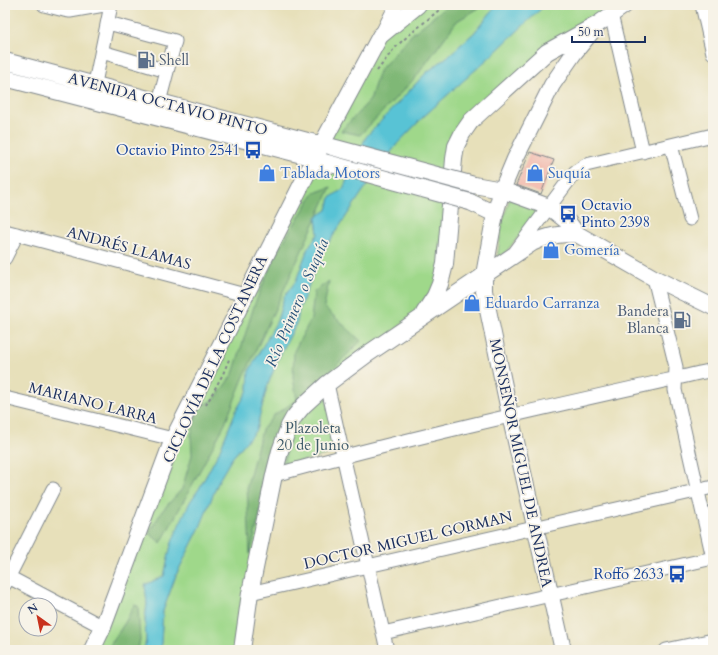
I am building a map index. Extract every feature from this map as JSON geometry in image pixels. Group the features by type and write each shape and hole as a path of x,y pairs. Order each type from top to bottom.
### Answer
{"main road":[{"path":"92,650 103,627 173,439 245,295 327,146 380,36 418,5"},
{"path":"420,319 434,298 440,284 445,264 454,159 456,146 462,134 471,121 547,52 598,24 625,5"},
{"name":"MONSEÑOR MIGUEL DE ANDREA","path":"563,650 510,415 484,291 484,275 495,214 502,190 515,159 552,85 574,53 598,24"},
{"name":"AVENIDA OCTAVIO PINTO","path":"5,61 474,185 502,190"},
{"name":"AVENIDA OCTAVIO PINTO","path":"5,78 92,102 319,160 470,202 495,214"},
{"path":"502,190 549,207 568,222 577,234 654,278 713,307"},
{"path":"242,650 250,593 280,451 289,426 304,404 366,355 532,243 547,236 577,234"}],"street":[{"path":"44,5 64,10 104,5"},
{"path":"92,102 111,5"},
{"path":"380,36 396,5"},
{"path":"702,5 713,53"},
{"path":"611,14 643,152"},
{"path":"108,23 175,41 159,102"},
{"path":"102,52 167,71"},
{"path":"510,258 575,172 586,166 713,135"},
{"path":"671,145 690,219"},
{"path":"5,258 11,233"},
{"name":"ANDRÉS LLAMAS","path":"11,233 245,295"},
{"path":"383,633 713,558 675,390 676,367 654,278"},
{"path":"274,475 344,455 510,415 713,370"},
{"path":"328,384 387,650"},
{"name":"MARIANO LARRA","path":"5,398 173,439"},
{"name":"DOCTOR MIGUEL GORMAN","path":"250,593 713,487"},
{"path":"53,489 6,579 103,627"},
{"path":"666,650 713,640"}],"path":[{"path":"375,73 402,41 445,5"},
{"name":"CICLOVÍA DE LA COSTANERA","path":"204,407 223,374 232,352"}],"green space":[{"path":"418,5 497,5 474,33 426,73 366,137 343,189 330,198 327,210 316,217 318,234 308,248 296,281 284,297 277,321 249,371 248,390 236,411 219,452 199,489 190,502 171,545 164,576 145,585 147,604 145,619 146,640 144,650 92,650 173,439 380,36"},
{"path":"448,5 484,5 457,21 416,77 360,135 341,131 370,100 379,71 412,34"},
{"path":"545,5 625,5 558,45 462,134 435,296 294,417 242,650 162,650 161,642 163,611 176,575 200,527 219,480 232,458 256,430 267,387 278,359 297,322 299,310 321,254 397,144 423,117"},
{"path":"331,187 242,381 225,424 161,543 149,533 162,511 182,489 192,455 191,436 199,406 214,400 233,374 254,306 275,255 314,193"},
{"path":"510,197 541,210 506,252 497,258 502,223"},
{"path":"329,281 324,307 361,341 300,402 281,430 250,554 247,485 262,430 274,415 297,400 293,378 294,351 311,319 314,292"},
{"name":"Plazoleta 20 de Junio","path":"325,391 338,452 279,467 293,428"},
{"path":"134,605 138,606 140,639 138,650 107,650 126,621"}],"water":[{"name":"Río Primero o Suquía","path":"497,5 545,5 423,117 397,144 321,254 299,310 297,322 278,359 267,387 256,430 232,458 219,480 200,527 176,575 163,611 161,642 162,650 144,650 146,640 145,619 147,604 145,585 164,576 171,545 179,525 190,502 199,489 219,452 236,411 248,390 249,371 277,321 284,297 296,281 308,248 318,234 316,217 327,210 330,198 343,189 366,137 426,73 474,33"}],"building":[{"name":"Suquía","path":"530,152 554,160 541,194 516,185"}],"place":[{"name":"Shell","path":"146,60"},
{"name":"Octavio Pinto 2541","path":"253,150"},
{"name":"Tablada Motors","path":"267,173"},
{"name":"Suquía","path":"535,173"},
{"name":"Octavio Pinto 2398","path":"568,214"},
{"name":"Gomería","path":"551,250"},
{"name":"Eduardo Carranza","path":"472,303"},
{"name":"Bandera Blanca","path":"682,320"},
{"name":"Roffo 2633","path":"677,574"}]}
